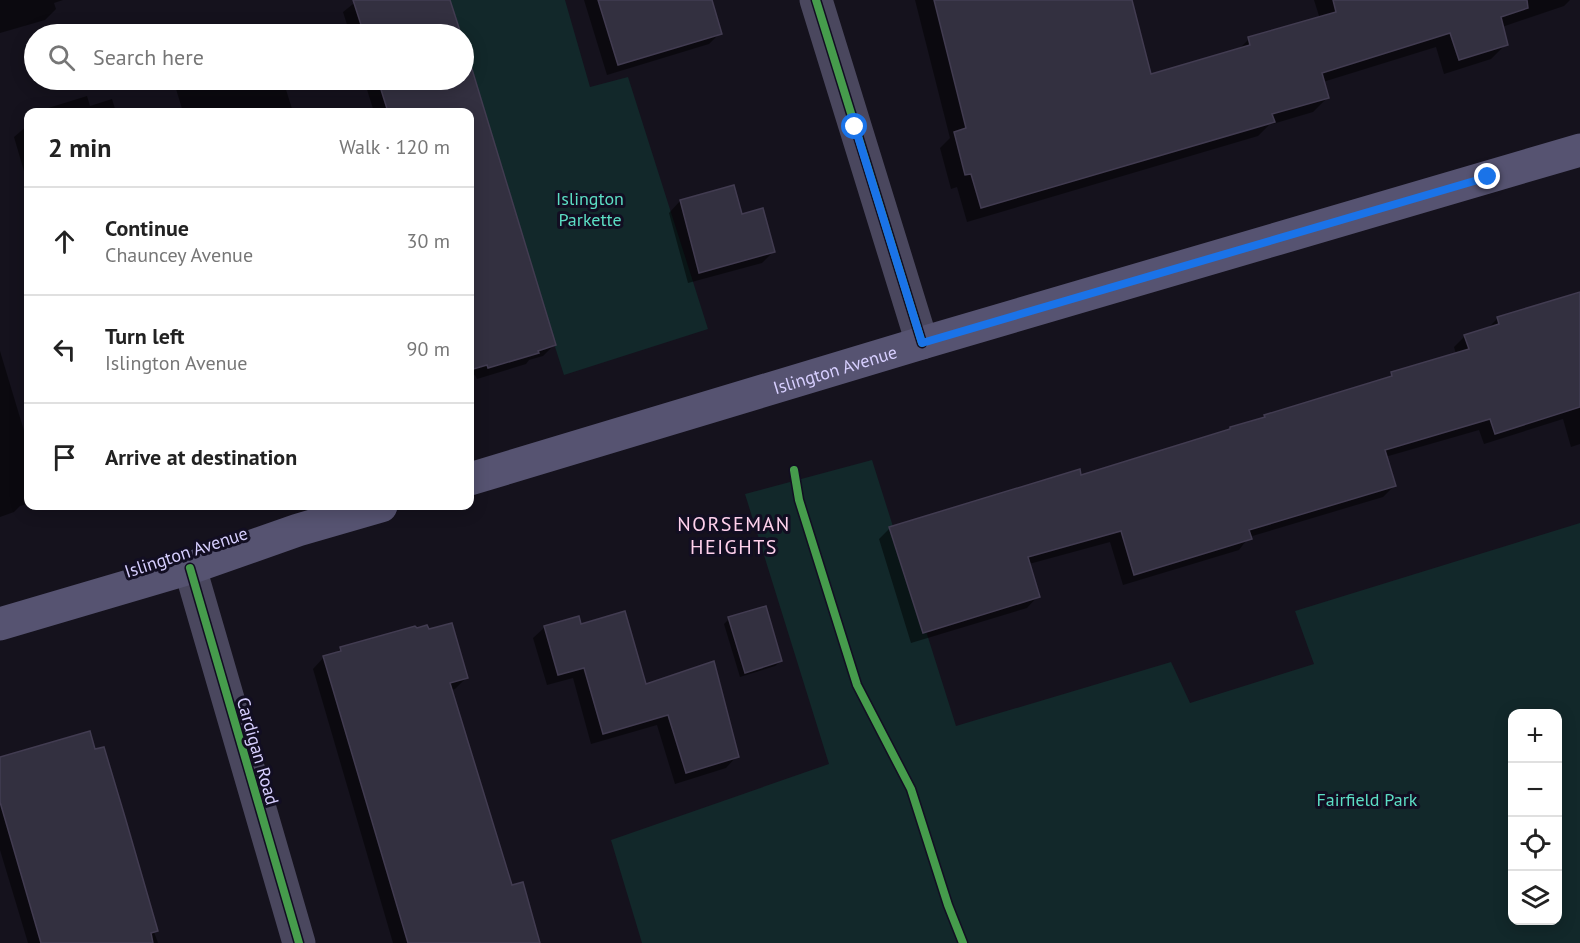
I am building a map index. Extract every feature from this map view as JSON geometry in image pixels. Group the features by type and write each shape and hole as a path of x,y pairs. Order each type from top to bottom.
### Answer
{"main road":[{"name":"Islington Avenue","path":"474,478 922,343 1580,150"},
{"name":"Islington Avenue","path":"0,624 190,568 298,530 367,510"}],"street":[{"path":"816,0 922,343"},
{"name":"Cardigan Road","path":"190,568 299,943"}],"green space":[{"name":"Islington Parkette","path":"444,0 565,0 590,87 628,77 708,329 564,375 473,90 474,24 452,24"},
{"name":"Fairfield Park","path":"872,460 956,726 1171,662 1190,703 1314,664 1295,611 1580,523 1580,943 642,943 611,840 829,764 745,494"}],"building":[{"path":"353,0 450,0 458,24 361,24"},
{"path":"598,0 712,0 722,34 618,65"},
{"path":"934,0 1132,0 1151,74 1250,45 1248,37 1336,12 1333,0 1527,0 1528,8 1501,17 1508,45 1459,60 1450,33 1322,73 1329,98 1272,114 1275,122 981,208 971,174 965,175 954,132 966,128"},
{"path":"474,76 556,345 538,351 539,353 488,368 487,365 474,369 474,108 387,108 381,90 474,90"},
{"path":"734,185 742,214 763,208 775,252 699,273 680,200"},
{"path":"1580,292 1580,407 1495,434 1490,419 1385,450 1396,486 1249,530 1252,539 1134,575 1121,531 1028,557 1040,597 923,633 889,527 1080,469 1081,475 1392,376 1391,372 1469,349 1464,335 1499,324 1497,317"},
{"path":"766,606 782,661 745,673 728,617"},
{"path":"625,611 646,684 714,661 739,757 686,773 668,715 603,734 584,668 558,675 544,626 579,616 581,624"},
{"path":"452,623 468,678 450,683 512,885 523,882 540,943 408,943 323,656 341,651 340,647 415,626 417,628 427,625 429,629"},
{"path":"90,731 95,749 104,747 125,817 158,931 151,933 153,943 41,943 0,802 0,757"}],"cycle path":[{"path":"816,0 922,343"},
{"path":"794,470 799,500 857,685 911,789 948,905 963,943"},
{"path":"190,568 299,943"}],"district":[{"name":"NORSEMAN HEIGHTS","path":"734,536"}],"route":[{"path":"855,127 922,343 1488,177"}]}
